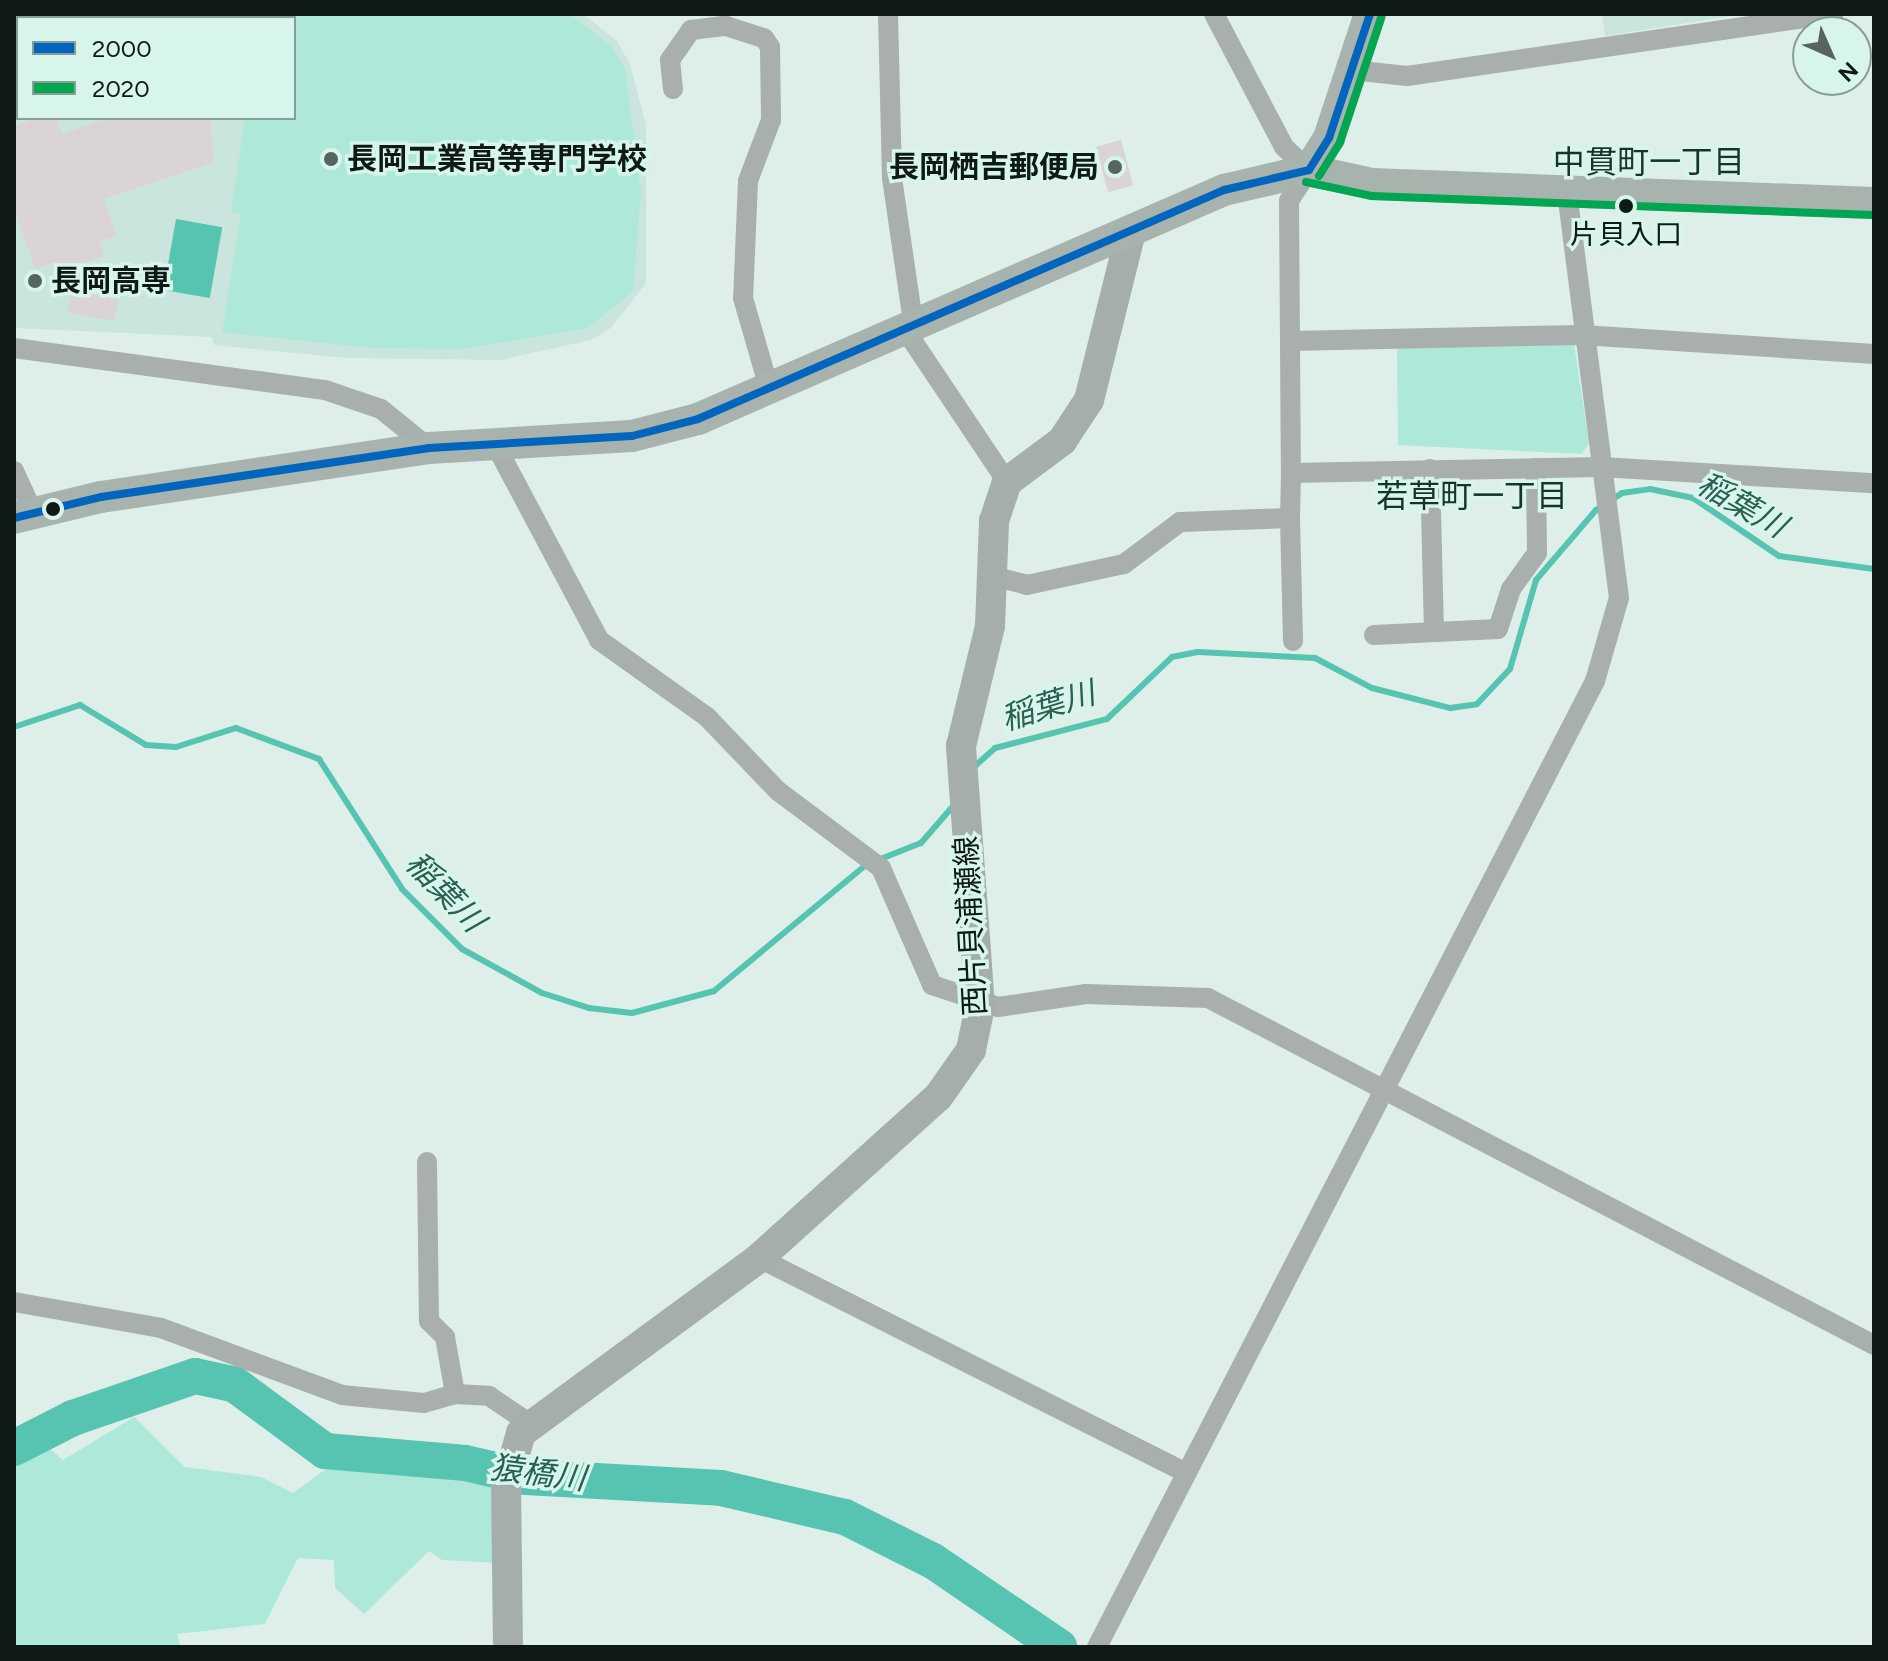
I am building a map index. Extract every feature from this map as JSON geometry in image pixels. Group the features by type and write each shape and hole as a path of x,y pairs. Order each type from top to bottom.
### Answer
{"main road":[{"path":"1309,170 1329,138 1370,14"},
{"path":"24,516 101,497 429,448 664,430 906,331 1224,190 1309,170 1372,184 1566,187 1874,203"},
{"path":"1007,482 1062,441 1089,400 1131,231"},
{"name":"西片貝浦瀬線","path":"508,1647 506,1485 514,1445 529,1423 759,1258 938,1097 971,1050 980,1006 961,746 990,626 994,521 1007,482"}],"street":[{"path":"888,14 892,178 912,315 906,331 1007,482"},
{"path":"1214,14 1284,147 1309,170 1289,201 1293,641"},
{"path":"1352,70 1407,76 1834,14"},
{"path":"673,89 670,60 691,30 726,26 770,47 771,120 748,181 743,298 769,388"},
{"path":"1097,1647 1184,1472 1595,681 1619,598 1611,512 1582,335 1566,187"},
{"path":"1290,341 1582,335 1874,354"},
{"path":"14,348 325,390 381,409 429,448"},
{"path":"495,444 599,640 707,717 778,791 866,853 893,891 925,977 980,1006 1086,994 1208,998 1874,1345"},
{"path":"1291,473 1536,468 1604,476 1874,483"},
{"path":"1374,635 1498,629 1511,589 1537,553 1536,468"},
{"path":"1430,469 1434,632"},
{"path":"14,471 24,516"},
{"path":"992,576 1027,585 1124,564 1180,522 1290,518"},
{"path":"427,1162 429,1321 445,1337 455,1394"},
{"path":"759,1258 1184,1472"},
{"path":"14,1302 161,1328 342,1395 424,1403 455,1394 489,1396 529,1423"}],"shaded area":[{"name":"長岡工業高等専門学校","path":"14,14 583,14 617,41 630,64 646,125 646,283 611,328 591,340 500,360 346,358 214,345 212,337 14,328"},
{"name":"長岡工業高等専門学校","path":"260,14 569,14 611,46 625,69 641,192 633,291 588,328 464,349 372,348 222,332 241,214 231,212 245,120 296,120 296,16"},
{"path":"1602,14 1744,14 1605,36"},
{"path":"176,219 222,227 210,298 163,290"},
{"path":"1574,344 1589,443 1582,454 1398,445 1397,347"},
{"path":"134,1417 185,1467 261,1477 293,1493 337,1461 485,1477 497,1499 499,1563 442,1560 429,1551 364,1614 335,1588 334,1560 298,1558 265,1624 177,1634 181,1647 14,1647 14,1434 25,1428 63,1460"}],"building":[{"path":"30,120 58,120 62,134 102,120 210,120 214,162 104,199 117,236 99,242 104,256 57,273 53,263 35,269 14,209 14,126"},
{"path":"1121,140 1133,185 1108,192 1096,147"},
{"path":"71,291 118,299 114,321 67,313"}],"waterway":[{"name":"稲葉川","path":"974,767 995,748 1107,719 1172,657 1198,652 1315,658 1372,688 1450,708 1477,704 1510,669 1536,580 1596,510 1622,493 1650,489 1693,498 1779,556 1874,569"},
{"name":"稲葉川","path":"14,727 80,705 146,745 176,747 236,728 319,759 402,889 462,949 542,993 589,1008 632,1013 714,991 868,863"},
{"name":"稲葉川","path":"878,860 921,843 954,805"},
{"name":"猿橋川","path":"14,1448 73,1418 195,1376 234,1384 325,1451 465,1463 526,1477 721,1488 845,1517 933,1561 1059,1647"}],"transit line":[{"name":"2000","path":"14,518 101,497 429,448 632,436 698,419 1224,190 1309,170 1329,138 1370,14"},
{"name":"2020","path":"1319,176 1340,142 1381,18"},
{"name":"2020","path":"1306,182 1372,196 1874,215"}],"place":[{"name":"長岡工業高等専門学校","path":"331,159"},
{"name":"長岡栖吉郵便局","path":"1115,167"},
{"name":"片貝入口","path":"1626,206"},
{"name":"長岡高専","path":"35,281"}],"district":[{"name":"中貫町一丁目","path":"1649,162"},
{"name":"若草町一丁目","path":"1472,496"}]}
